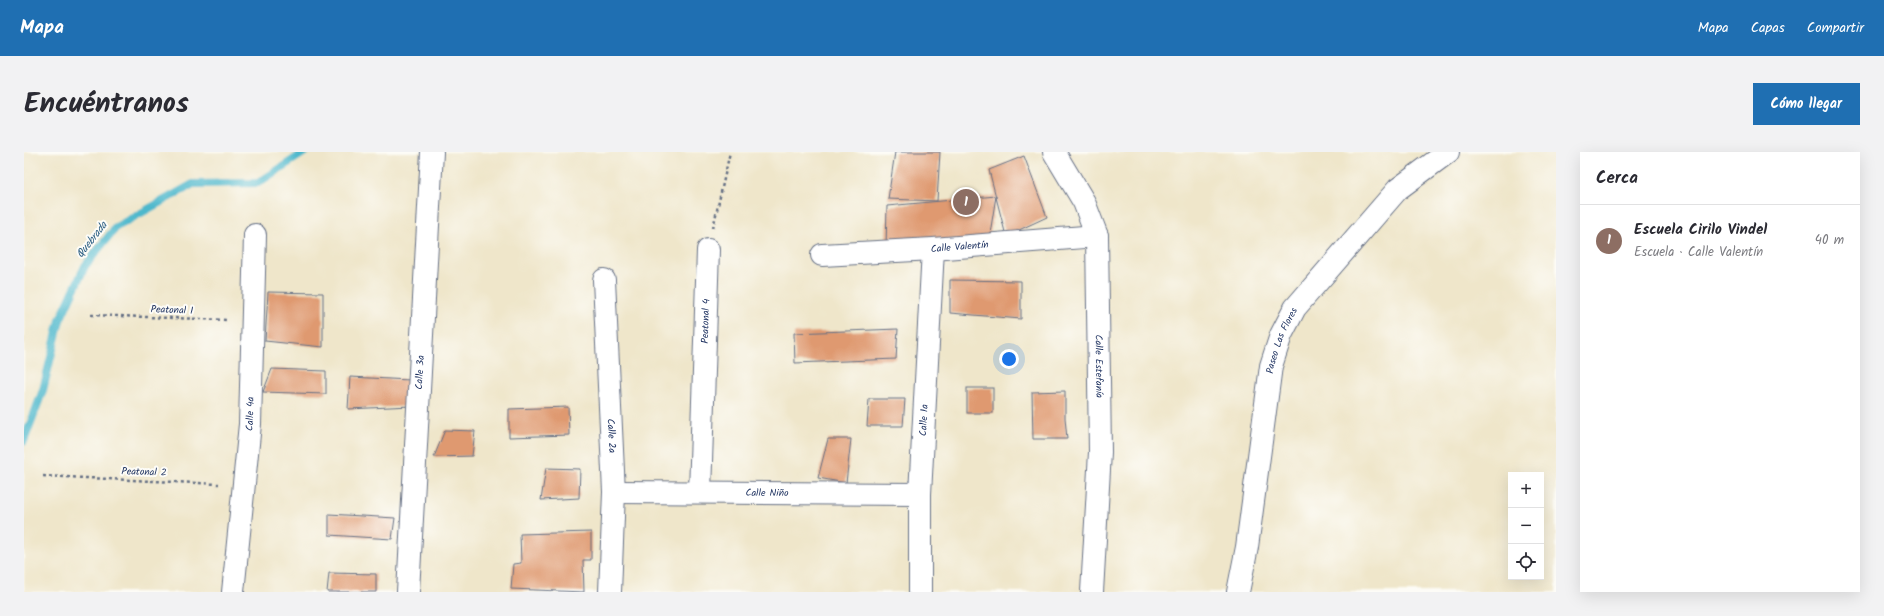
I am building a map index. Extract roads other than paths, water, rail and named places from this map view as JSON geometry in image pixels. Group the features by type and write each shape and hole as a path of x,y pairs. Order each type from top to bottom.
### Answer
{"street":[{"name":"Calle 3a","path":"408,592 432,152"},
{"name":"Calle Estefanía","path":"1054,152 1084,202 1097,236 1100,452 1092,592"},
{"name":"Paseo Las Flores","path":"1238,592 1247,547 1271,366 1281,335 1295,308 1398,189 1448,152"},
{"name":"Calle 4a","path":"233,592 250,424 255,235"},
{"name":"Calle Valentín","path":"822,255 933,249 1097,236"},
{"name":"Calle 1a","path":"920,592 920,494 933,249"},
{"name":"Peatonal 4","path":"700,492 708,250"},
{"name":"Calle 2a","path":"604,280 614,492 610,592"},
{"name":"Calle Niño","path":"614,492 920,494"}],"waterway":[{"name":"Quebrada","path":"24,441 43,390 60,320 85,266 116,227 193,184 258,183 305,152"}],"place":[{"name":"Escuela Cirilo Vindel","path":"966,202"}]}
